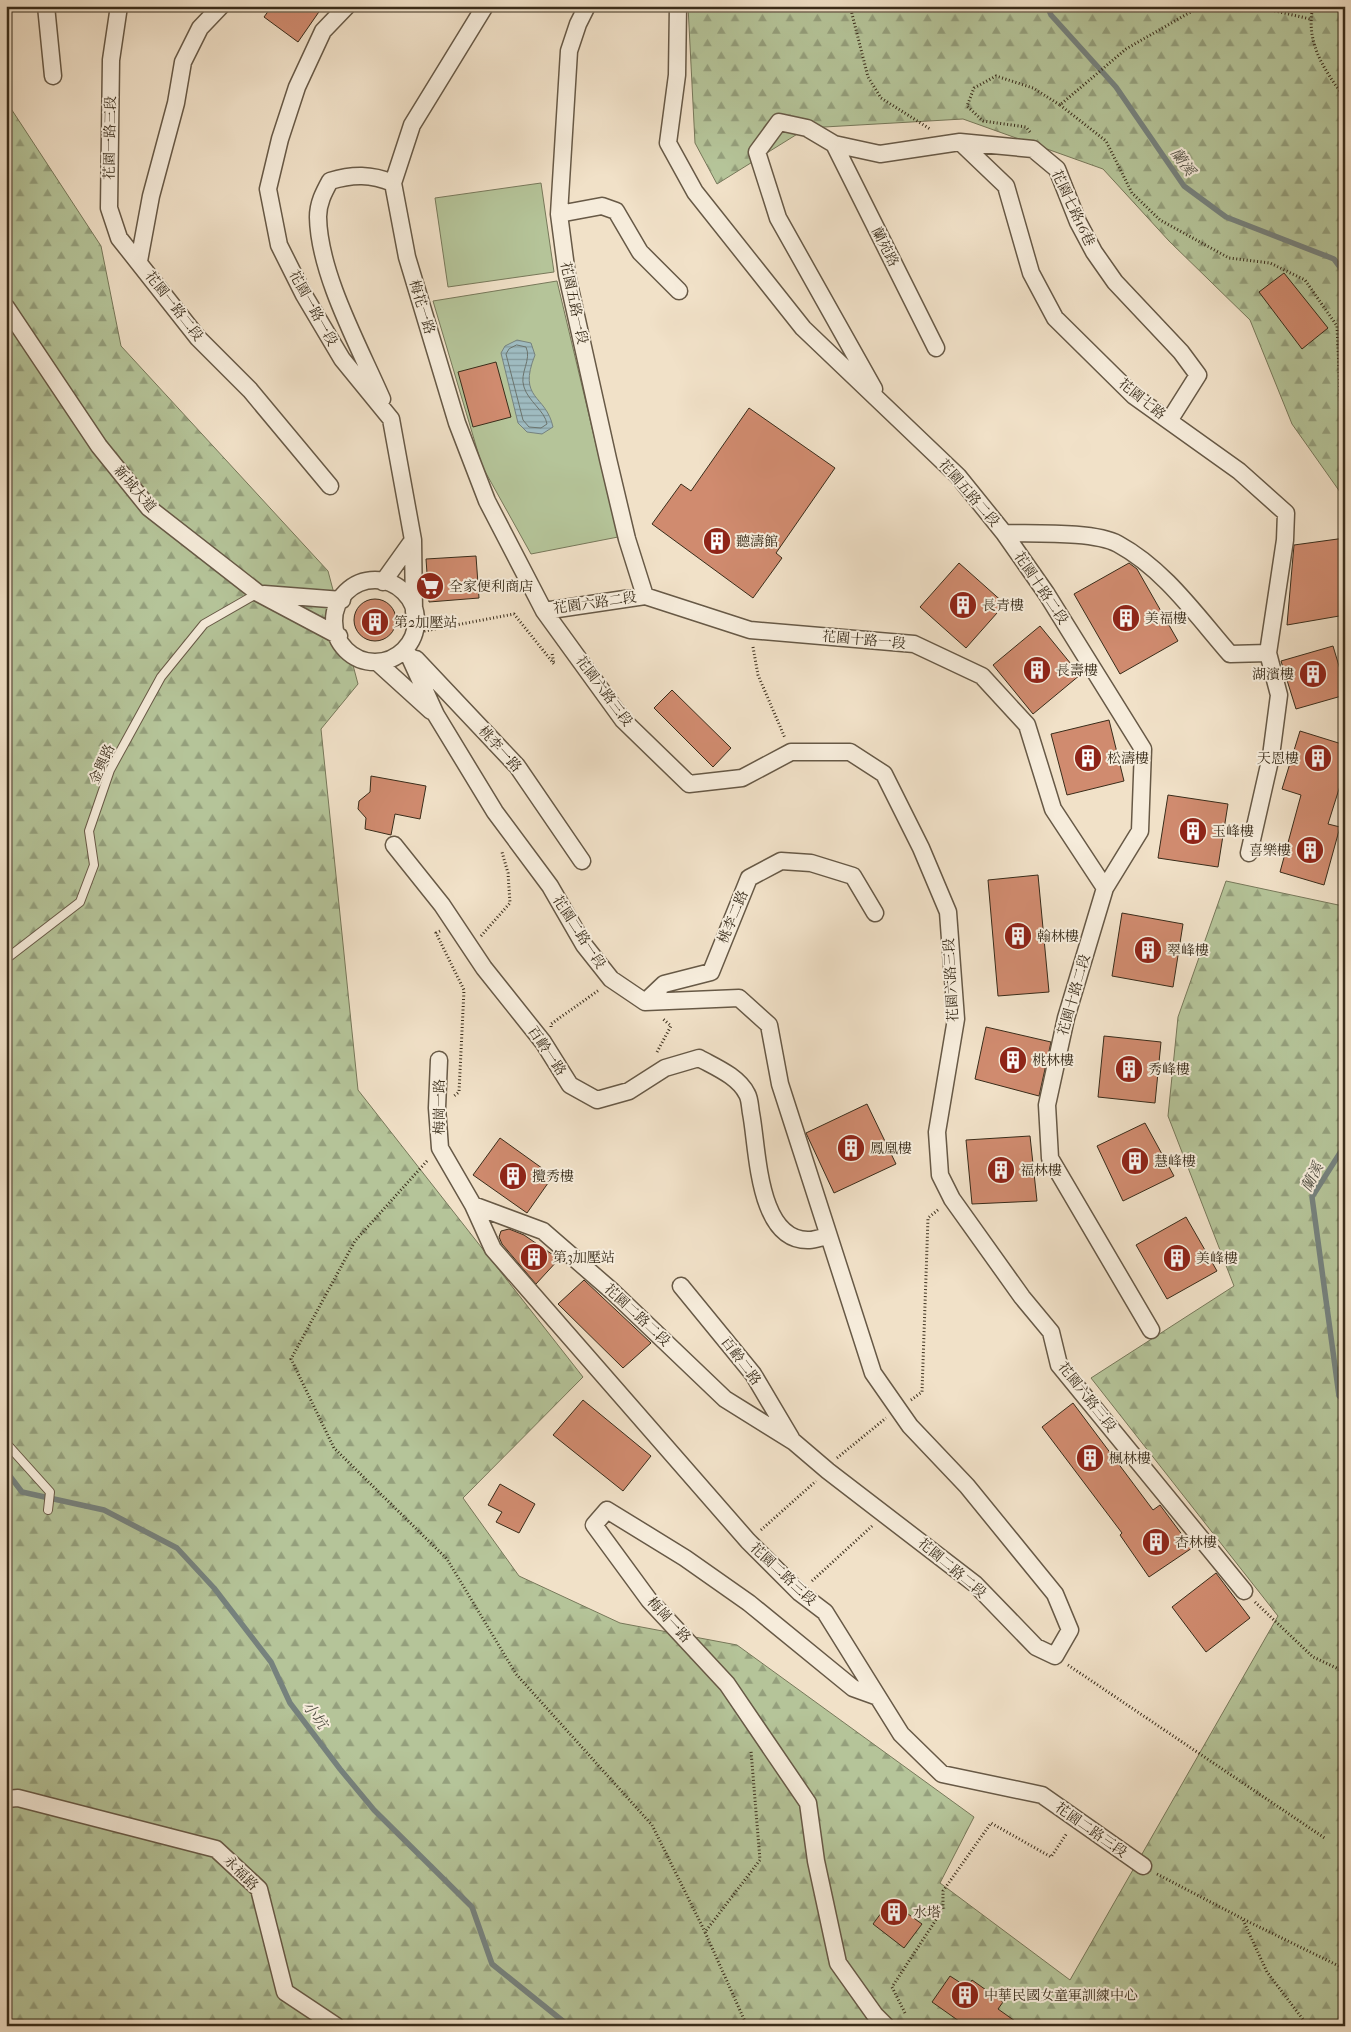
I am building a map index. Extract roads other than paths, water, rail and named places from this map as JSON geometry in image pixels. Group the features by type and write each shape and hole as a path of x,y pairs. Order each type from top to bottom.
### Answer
{"street":[{"path":"46,6 53,76"},
{"name":"花園一路三段","path":"119,6 112,60 109,208 119,238 139,261"},
{"name":"花園一路二段","path":"221,6 200,28 183,62 176,103 151,196 139,261 154,284 198,338 250,390 330,486"},
{"name":"花園一路一段","path":"347,6 323,31 297,87 280,139 268,189 279,245 304,295 342,359 391,419 413,540 414,612"},
{"name":"梅花一路","path":"485,6 412,125 394,183 407,257 457,422 487,501 544,611"},
{"name":"花園五路一段","path":"587,6 568,51 558,214 567,275 608,459 627,538 645,596"},
{"path":"678,6 677,75 668,143 695,192 803,328 883,404"},
{"path":"883,404 778,218 757,152 779,122 807,128 834,144 880,154 960,142"},
{"name":"花園七路","path":"960,142 1006,186 1031,273 1055,318 1134,396 1239,471 1286,513 1285,540 1268,652"},
{"name":"花園七路16巷","path":"960,142 1032,149 1057,169 1078,222 1094,252 1115,282 1181,352 1198,375 1169,421"},
{"name":"蘭苑路","path":"834,144 936,348"},
{"path":"391,419 328,275 318,217 321,198 330,181 360,175 377,176 394,183"},
{"path":"558,214 602,206 616,211 640,252 679,291"},
{"name":"新城大道","path":"6,306 99,446 149,508 258,593 339,636"},
{"name":"花園五路二段","path":"883,404 958,476 1004,533 1080,535 1117,543 1164,578 1230,654 1268,652"},
{"name":"花園十路二段","path":"1004,533 1046,593 1100,677 1143,749 1140,831 1105,888 1066,1018 1047,1105 1050,1158 1151,1330"},
{"path":"383,582 413,540"},
{"path":"371,580 383,582 394,585 404,592 411,601 416,622 414,633 406,649 388,660 378,662 365,661 353,656 344,648 334,624 335,611 348,589 359,583 371,580"},
{"path":"258,593 342,600"},
{"name":"花園六路二段","path":"544,611 645,596"},
{"name":"花園十路一段","path":"645,596 750,630 914,644 982,676 1027,725 1053,809 1105,888"},
{"name":"花園六路三段","path":"544,611 623,720 689,784 742,778 791,752 850,752 884,774 921,848 948,912 956,1019 937,1132 940,1175 952,1199 1022,1297 1051,1332 1059,1365 1244,1591"},
{"name":"花園二路一段","path":"406,649 436,715 495,812 550,886 584,945 611,979 645,1002"},
{"name":"桃李一路","path":"406,649 517,766 582,861"},
{"path":"1249,853 1272,756 1279,695 1268,652"},
{"path":"378,662 436,715"},
{"name":"百齡一路","path":"394,845 553,1058 570,1085 596,1100 629,1091 664,1068 699,1058 729,1074 747,1094 756,1142 760,1180 769,1214 790,1236 809,1241 828,1236"},
{"name":"桃李二路","path":"645,1002 664,984 711,972 749,878 781,861 811,863 853,876 875,913"},
{"path":"645,1002 739,998 770,1025 780,1084 828,1236"},
{"name":"梅崗一路","path":"440,1060 437,1108 440,1148 473,1205"},
{"name":"花園二路二段","path":"473,1205 543,1231 612,1291 725,1399 794,1442 826,1470 886,1514 975,1584 1036,1647 1055,1656 1070,1630 1055,1594 967,1486 910,1426 873,1372 828,1236"},
{"name":"花園二路三段","path":"473,1205 493,1249 748,1541 800,1593 825,1612 901,1734 942,1774 1042,1795 1143,1866"},
{"name":"百齡二路","path":"681,1286 753,1374 794,1442"},
{"name":"梅崗一路","path":"878,1698 853,1688 749,1603 670,1548 607,1510 594,1525 650,1600 727,1684 808,1803 816,1861 838,1963 875,2015 886,2026"},
{"name":"永福路","path":"6,1799 18,1798 216,1849 259,1889 285,1992 336,2026"}],"lane":[{"name":"金興路","path":"6,959 80,902 94,865 89,831 110,770 161,676 204,624 258,593"},
{"path":"6,1443 50,1492 48,1510"}],"water":[{"path":"517,340 531,343 535,355 530,370 529,381 531,389 545,408 553,427 542,434 527,432 518,423 501,353 505,346"}],"waterway":[{"name":"蘭溪","path":"1047,6 1051,15 1116,87 1184,186 1226,217 1334,259 1345,274"},
{"name":"小坑","path":"6,724 9,730 6,778"},
{"name":"蘭溪","path":"1345,1145 1312,1197 1339,1396 1345,1400"},
{"name":"小坑","path":"6,1471 22,1492 104,1510 177,1548 214,1588 271,1662 290,1703 340,1769 374,1810 472,1907 492,1964 569,2026"}],"place":[{"name":"聽濤館","path":"717,541"},
{"name":"全家便利商店","path":"430,586"},
{"name":"長青樓","path":"963,605"},
{"name":"美福樓","path":"1126,618"},
{"name":"第2加壓站","path":"375,622"},
{"name":"長壽樓","path":"1037,670"},
{"name":"湖濱樓","path":"1313,674"},
{"name":"松濤樓","path":"1088,758"},
{"name":"天恩樓","path":"1318,758"},
{"name":"玉峰樓","path":"1193,831"},
{"name":"喜樂樓","path":"1310,850"},
{"name":"翰林樓","path":"1018,936"},
{"name":"翠峰樓","path":"1148,950"},
{"name":"桃林樓","path":"1013,1060"},
{"name":"秀峰樓","path":"1129,1069"},
{"name":"鳳凰樓","path":"851,1148"},
{"name":"慧峰樓","path":"1135,1161"},
{"name":"福林樓","path":"1001,1170"},
{"name":"攬秀樓","path":"513,1176"},
{"name":"第3加壓站","path":"534,1257"},
{"name":"美峰樓","path":"1177,1258"},
{"name":"楓林樓","path":"1090,1458"},
{"name":"杏林樓","path":"1156,1542"},
{"name":"水塔","path":"894,1912"},
{"name":"中華民國女童軍訓練中心","path":"965,1995"}]}
